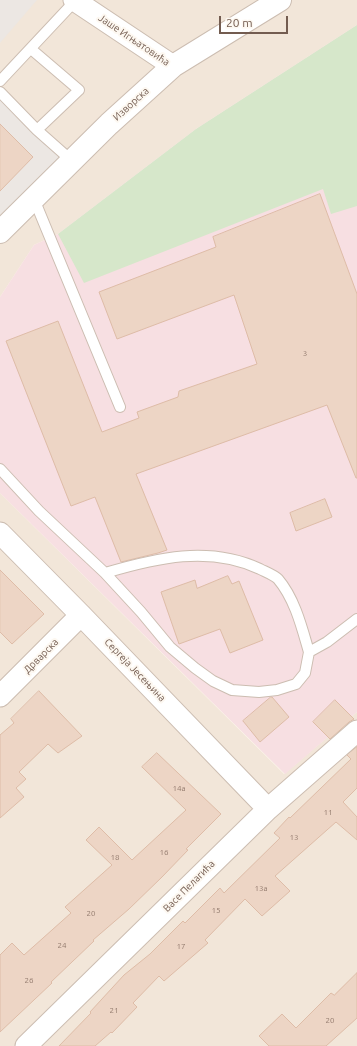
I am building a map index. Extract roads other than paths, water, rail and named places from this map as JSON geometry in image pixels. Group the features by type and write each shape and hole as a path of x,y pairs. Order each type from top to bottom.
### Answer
{"street":[{"name":"Јаше Игњатовића","path":"75,0 173,66"},
{"name":"Изворска","path":"0,232 109,124 173,66 280,0"},
{"name":"Сергеја Јесењина","path":"0,534 81,615 268,809"},
{"name":"Дрварска","path":"0,696 81,615"},
{"name":"Васе Пелагића","path":"26,1046 268,809 357,731"}],"lane":[{"path":"0,81 32,49 75,0"},
{"path":"32,49 79,90 37,130"},
{"path":"0,92 37,130 72,161"},
{"path":"34,199 120,406"},
{"path":"0,469 39,511 105,573 141,612 170,647 194,668 213,681 232,690 259,692 277,690 296,684 305,673 309,652 290,596 277,578 245,562 217,556 174,556 131,565 105,573"},
{"path":"309,652 341,632 357,619"}]}
